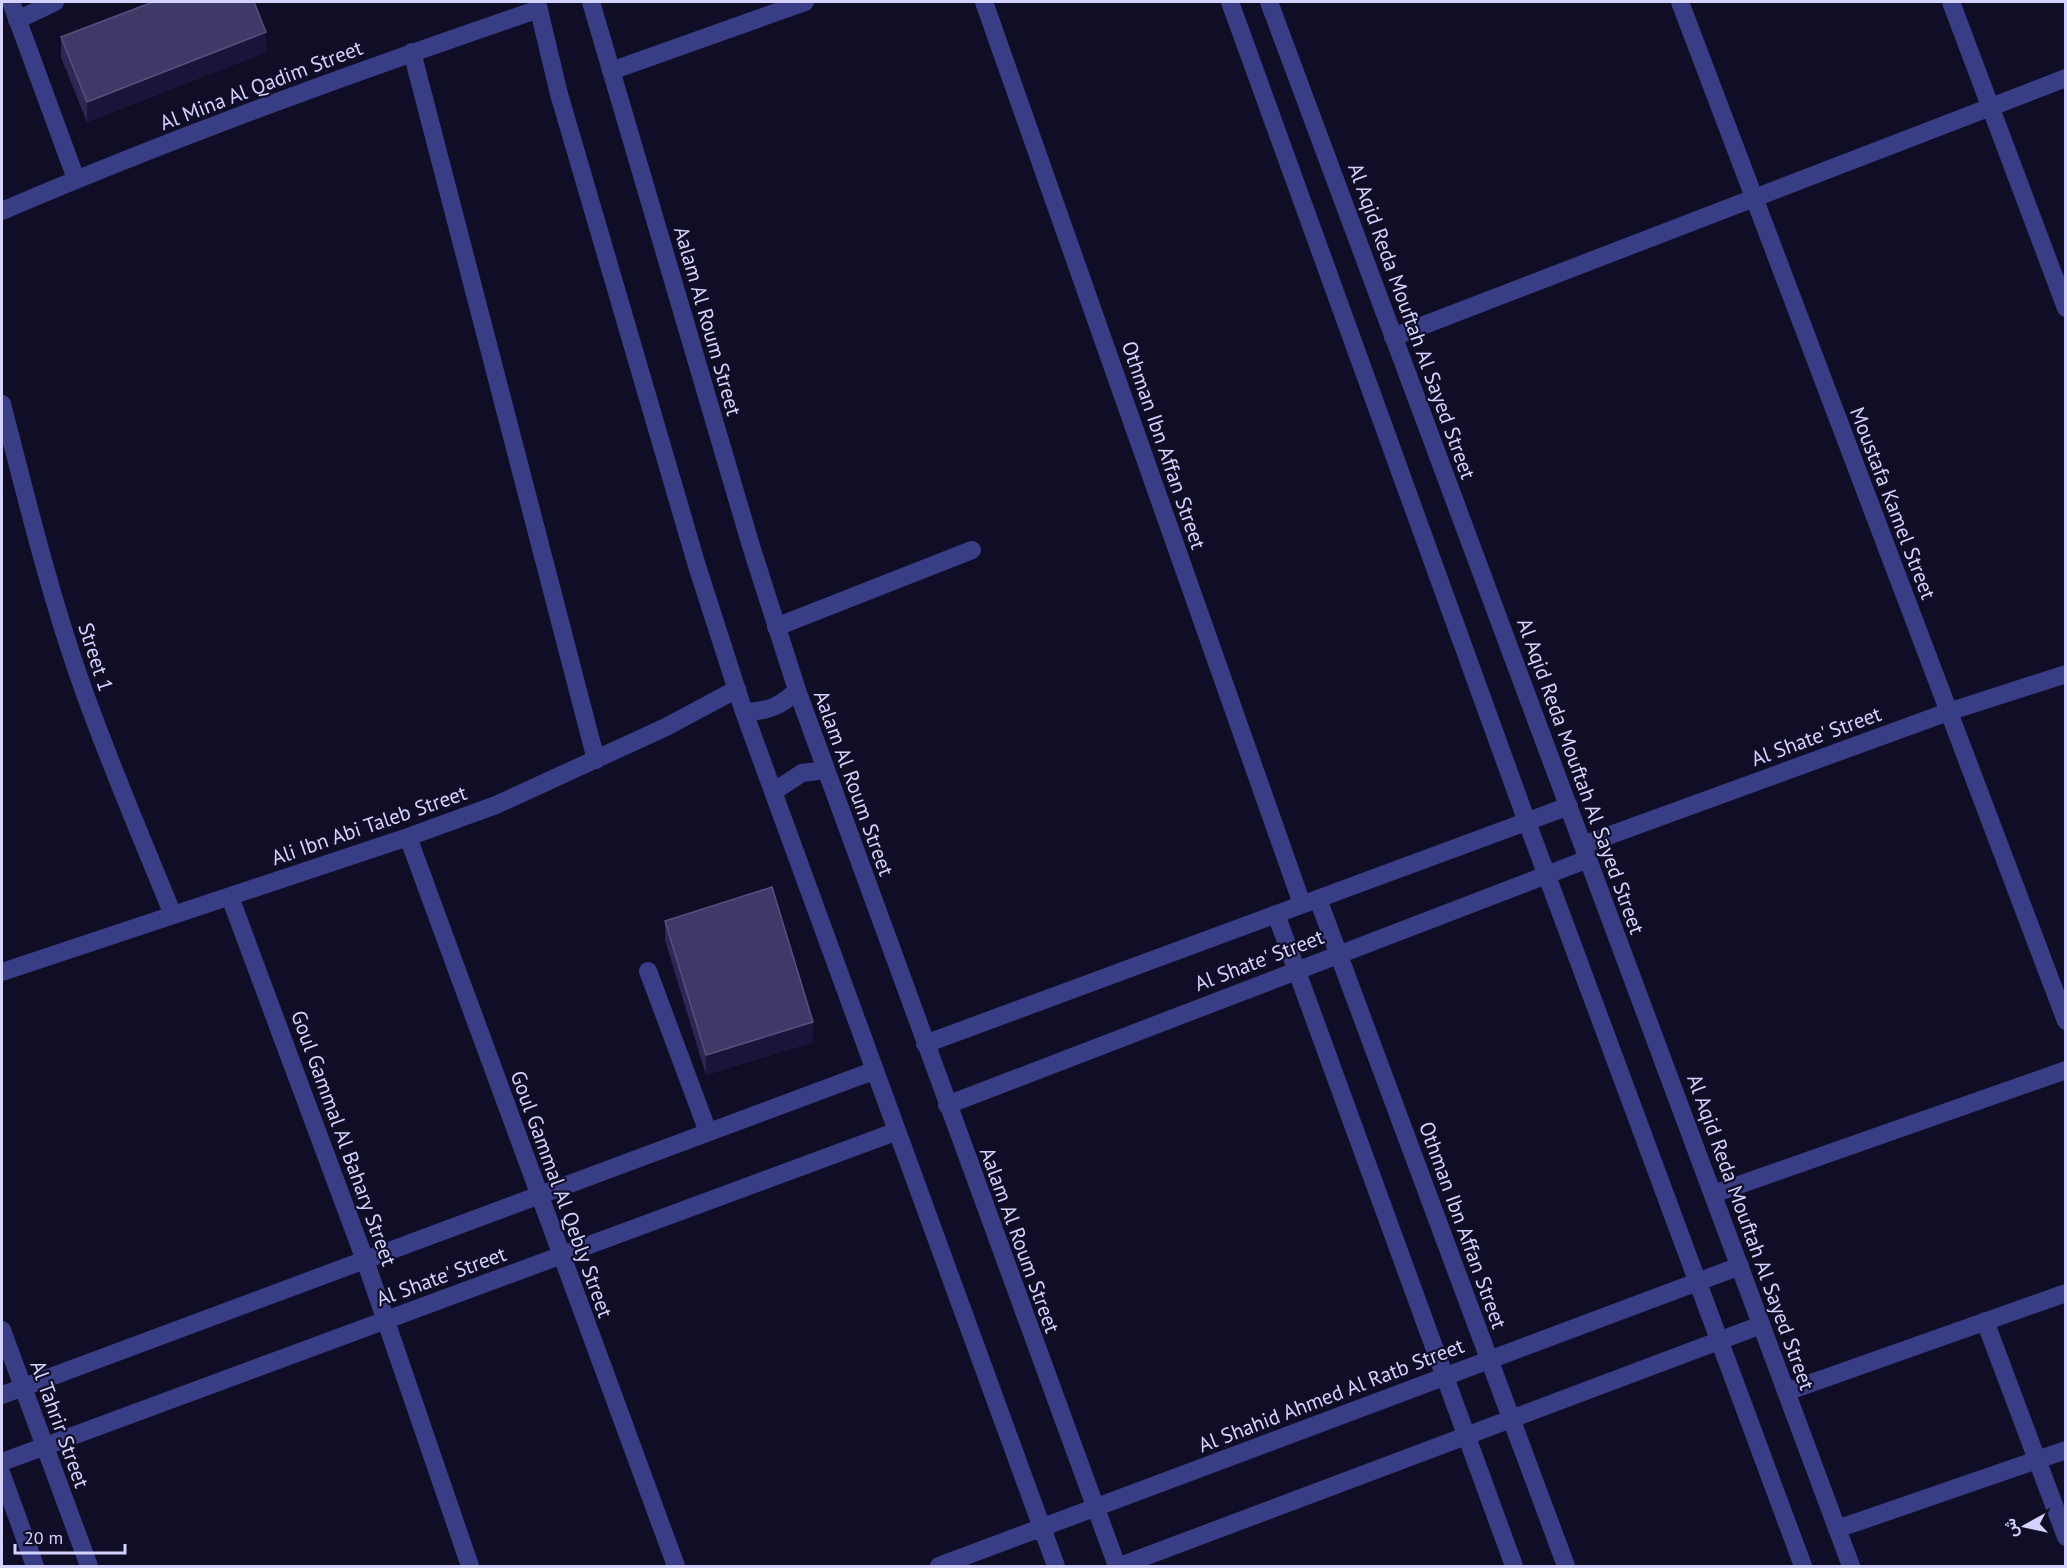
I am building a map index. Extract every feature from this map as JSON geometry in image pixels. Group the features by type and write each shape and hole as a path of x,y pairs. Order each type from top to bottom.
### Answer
{"street":[{"path":"11,2 76,179"},
{"path":"17,20 55,2"},
{"name":"Aalam Al Roum Street","path":"591,2 776,627 797,690 1095,1508 1119,1566"},
{"path":"611,71 805,2"},
{"name":"Othman Ibn Affan Street","path":"984,2 1310,902 1338,954 1566,1566"},
{"path":"1230,2 1527,822 1803,1566"},
{"name":"Al Aqid Reda Mouftah Al Sayed Street","path":"1269,2 1851,1566"},
{"name":"Moustafa Kamel Street","path":"1680,2 2066,1021"},
{"path":"1951,2 2066,308"},
{"path":"538,5 559,94 698,566 744,712 873,1071 1056,1566"},
{"name":"Al Mina Al Qadim Street","path":"2,211 76,179 538,5"},
{"path":"412,52 596,760"},
{"path":"1394,337 2066,78"},
{"name":"Street 1","path":"2,405 43,560 78,675 100,737 173,915"},
{"path":"776,627 972,550"},
{"name":"Al Shate' Street","path":"947,1104 1547,874 1585,852 1948,712 2066,674"},
{"name":"Ali Ibn Abi Taleb Street","path":"2,972 408,837 496,805 596,760 738,689"},
{"path":"744,712 768,710 778,706 797,690"},
{"path":"773,792 802,773 825,770"},
{"name":"Al Shate' Street","path":"925,1044 1569,806"},
{"name":"Goul Gammal Al Qebly Street","path":"408,837 560,1256 676,1566"},
{"name":"Goul Gammal Al Bahary Street","path":"230,897 365,1260 470,1566"},
{"path":"1276,915 1514,1566"},
{"path":"648,971 708,1132"},
{"path":"1713,1194 2066,1070"},
{"name":"Al Shate' Street","path":"2,1395 873,1071"},
{"name":"Al Shate' Street","path":"2,1462 896,1132"},
{"name":"Al Shahid Ahmed Al Ratb Street","path":"939,1566 1740,1266"},
{"path":"1786,1392 2066,1293"},
{"path":"1985,1321 2066,1537"},
{"path":"1119,1566 1761,1325"},
{"name":"Al Tahrir Street","path":"2,1330 89,1566"},
{"path":"1837,1529 2066,1450"},
{"path":"2,1476 35,1566"}],"building":[{"path":"153,2 254,2 266,32 87,102 61,37"},
{"path":"772,887 813,1022 706,1055 665,921"}]}
